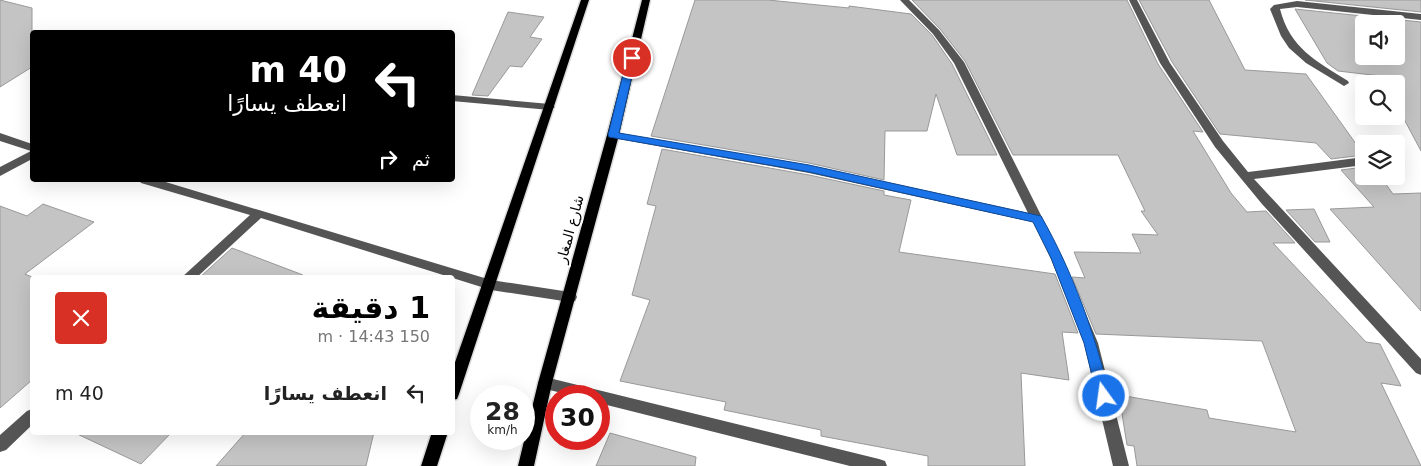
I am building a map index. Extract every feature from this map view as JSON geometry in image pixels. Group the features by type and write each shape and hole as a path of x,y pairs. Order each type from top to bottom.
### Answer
{"main road":[{"path":"455,385 585,0"},
{"name":"شارع المغار","path":"526,466 545,383 613,135 646,0"},
{"path":"429,466 439,435"}],"street":[{"path":"904,0 936,32 959,62 1057,258 1091,343 1121,466"},
{"path":"1133,0 1165,63 1220,144 1246,176 1421,369"},
{"path":"1344,83 1291,45 1280,27 1275,9 1277,7 1297,4 1421,17"},
{"path":"455,98 550,107"},
{"path":"613,135 809,169 1037,219"},
{"path":"0,137 30,147"},
{"path":"0,172 30,156"},
{"path":"1246,176 1355,162"},
{"path":"152,182 259,213 490,285 570,297"},
{"path":"190,275 259,213"},
{"path":"545,383 879,466"},
{"path":"0,445 30,418"}],"building":[{"path":"0,0 32,8 32,30 30,30 30,68 0,87"},
{"path":"695,0 768,0 849,8 849,6 911,14 932,35 952,64 997,155 957,155 936,94 927,131 885,131 884,180 809,163 651,136"},
{"path":"912,0 1127,0 1158,64 1203,132 1193,131 1231,193 1247,212 1266,211 1295,243 1273,243 1366,342 1380,344 1401,386 1381,383 1421,466 1137,466 1134,446 1127,445 1119,395 1207,410 1209,418 1296,432 1262,341 1096,334 1072,277 1085,278 1074,252 1141,253 1132,234 1158,235 1141,211 1145,211 1118,155 1013,155 965,61 940,29"},
{"path":"1139,0 1209,0 1245,70 1306,74 1355,142 1355,156 1331,159 1316,143 1220,134 1172,62"},
{"path":"1305,0 1421,0 1421,12"},
{"path":"1295,9 1355,15 1355,65 1405,65 1405,20 1421,22 1421,151 1405,121 1405,75 1372,75 1338,71 1327,63"},
{"path":"508,12 544,17 530,37 542,39 522,67 510,66 488,96 472,95"},
{"path":"662,149 809,175 884,191 884,195 911,200 899,252 1055,274 1078,333 1062,332 1069,380 1021,373 1025,466 928,466 928,456 821,436 821,430 724,410 726,402 620,381 650,300 632,295 656,206 647,204"},
{"path":"1355,168 1355,185 1386,185 1393,194 1421,193 1421,311 1330,209 1374,207 1341,170"},
{"path":"43,204 94,222 25,274 30,276 30,382 0,408 0,206 27,216"},
{"path":"1314,209 1330,242 1315,242 1286,210"},
{"path":"232,248 303,275 202,275"},
{"path":"610,433 696,457 695,466 596,466 603,450 610,450"},
{"path":"79,435 169,435 141,464"},
{"path":"243,435 373,435 366,466 216,466"}],"route":[{"path":"632,58 613,135 809,169 1037,219 1057,258 1091,343 1104,396"}]}
